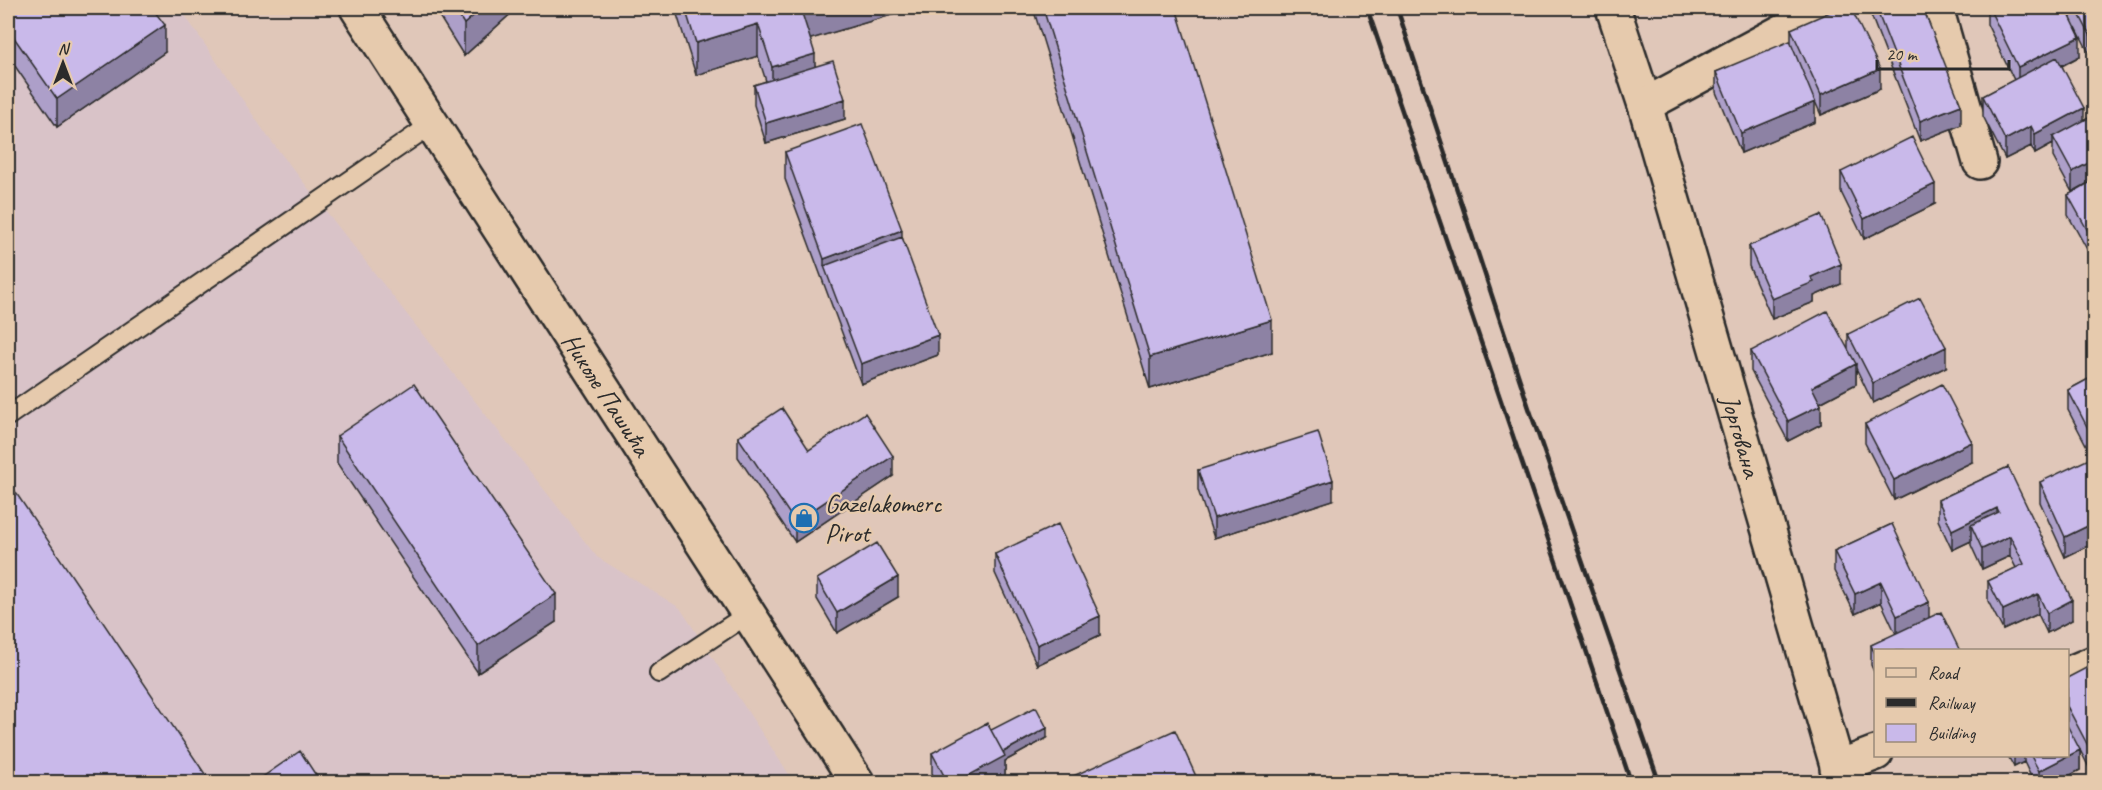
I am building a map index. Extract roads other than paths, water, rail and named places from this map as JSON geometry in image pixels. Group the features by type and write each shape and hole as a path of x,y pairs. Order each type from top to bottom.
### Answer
{"street":[{"name":"Николе Пашића","path":"357,8 857,783"},
{"name":"Јоргована","path":"1613,8 1645,105 1840,775 1874,754"},
{"path":"1645,105 1826,8"},
{"path":"1936,8 1980,162"},
{"path":"2069,673 2094,663"}],"lane":[{"path":"8,417 432,124"},
{"path":"659,673 748,614"}],"railway":[{"path":"1367,8 1631,782"},
{"path":"1397,8 1529,408 1659,782"}],"place":[{"name":"Gazelakomerc Pirot","path":"804,518"}]}
